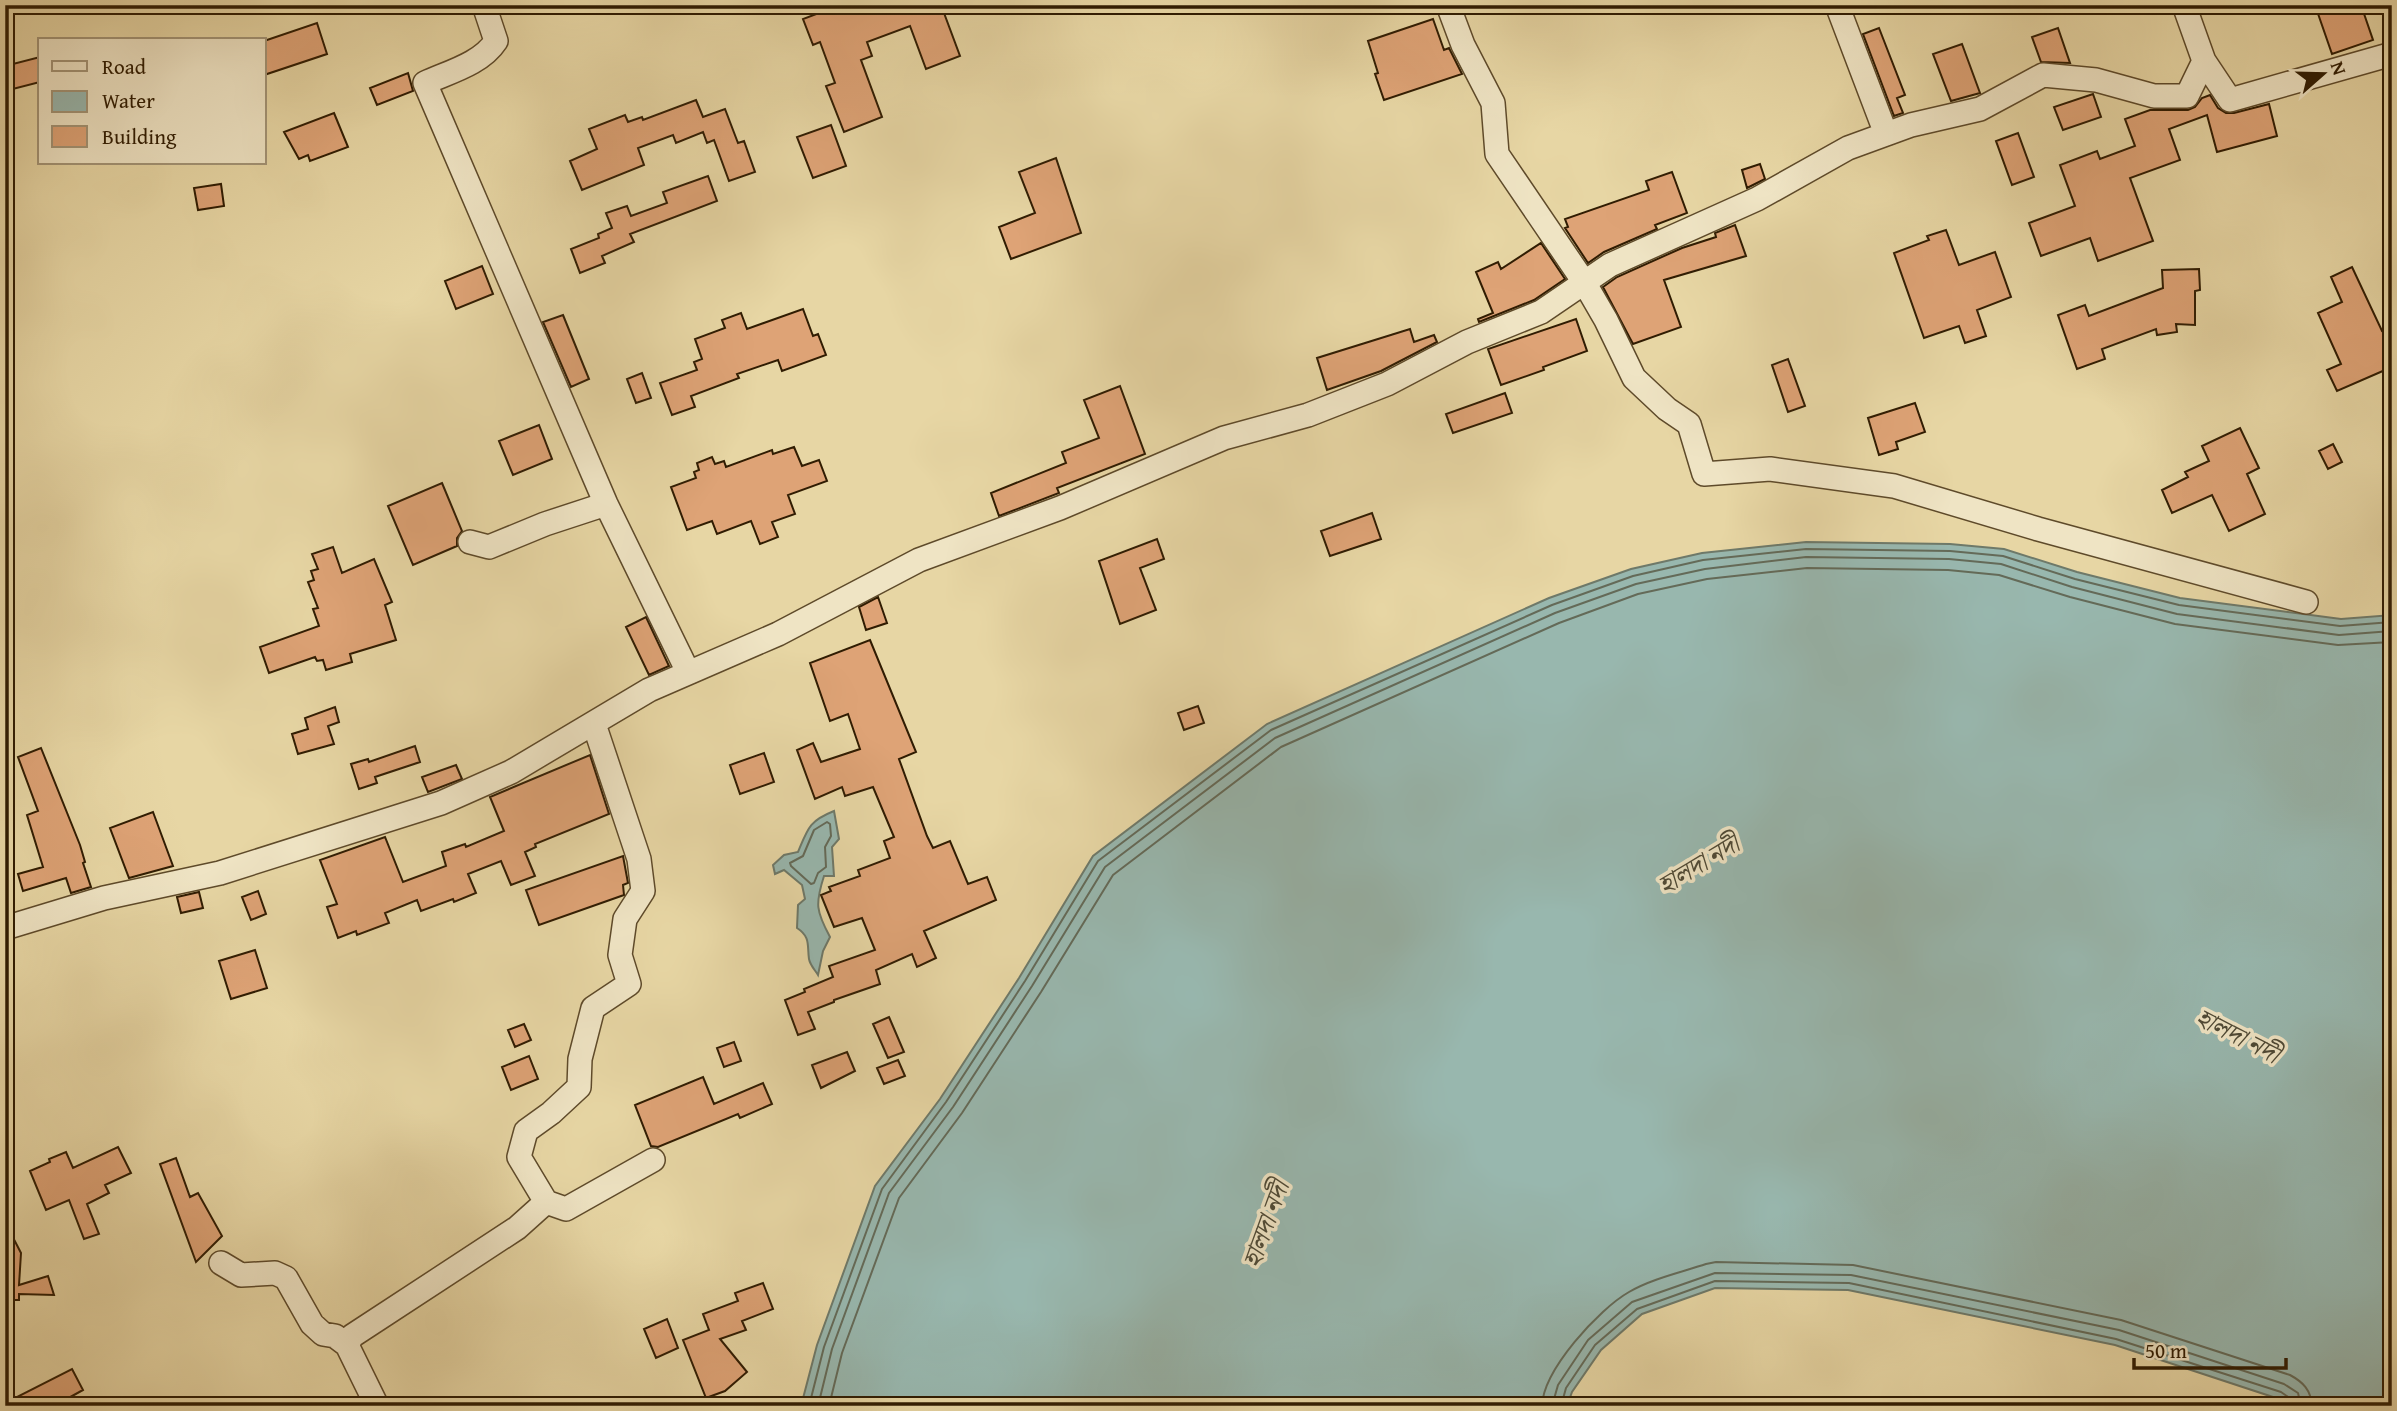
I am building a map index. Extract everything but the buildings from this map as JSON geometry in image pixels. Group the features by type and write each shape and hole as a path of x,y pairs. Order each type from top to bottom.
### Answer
{"street":[{"path":"484,5 496,41 489,51 425,83 606,504 688,672"},
{"path":"1448,5 1463,45 1493,103 1497,154 1584,282 1634,378 1667,409 1689,424 1704,474 1770,469 1894,486 2038,530 2306,602"},
{"path":"1837,5 1886,134"},
{"path":"2184,5 2204,61 2230,100 2392,54"},
{"path":"5,928 104,898 220,873 441,803 512,772 649,690 778,634 919,559 1060,508 1224,438 1308,415 1387,384 1467,342 1541,312 1610,265 1757,199 1848,148 1912,125 1980,109 2043,75 2096,80 2154,96 2187,96 2204,61"},
{"path":"470,542 489,547 545,524 606,504"},
{"path":"594,724 639,859 643,891 625,919 620,955 629,984 593,1008 580,1059 579,1087 551,1113 526,1131 519,1157 546,1202 566,1209 653,1160"},
{"path":"347,1345 352,1336 517,1228 546,1202"},
{"path":"221,1263 241,1275 275,1273 286,1278 312,1324 323,1334 335,1336 347,1345 377,1406"}],"water":[{"name":"হালদা নদী","path":"1806,542 1950,544 2004,549 2077,572 2180,598 2341,619 2392,615 2392,1406 2290,1406 2279,1399 2115,1345 1848,1290 1715,1288 1642,1314 1601,1350 1572,1392 1567,1406 801,1406 817,1345 875,1186 940,1099 1019,978 1093,856 1267,724 1549,598 1631,569 1702,553"},
{"path":"834,811 839,839 832,847 834,876 824,876 818,901 822,920 830,937 823,951 818,975 810,961 808,942 797,928 798,905 805,899 802,885 784,870 775,874 773,865 784,855 798,852 810,826"}]}
